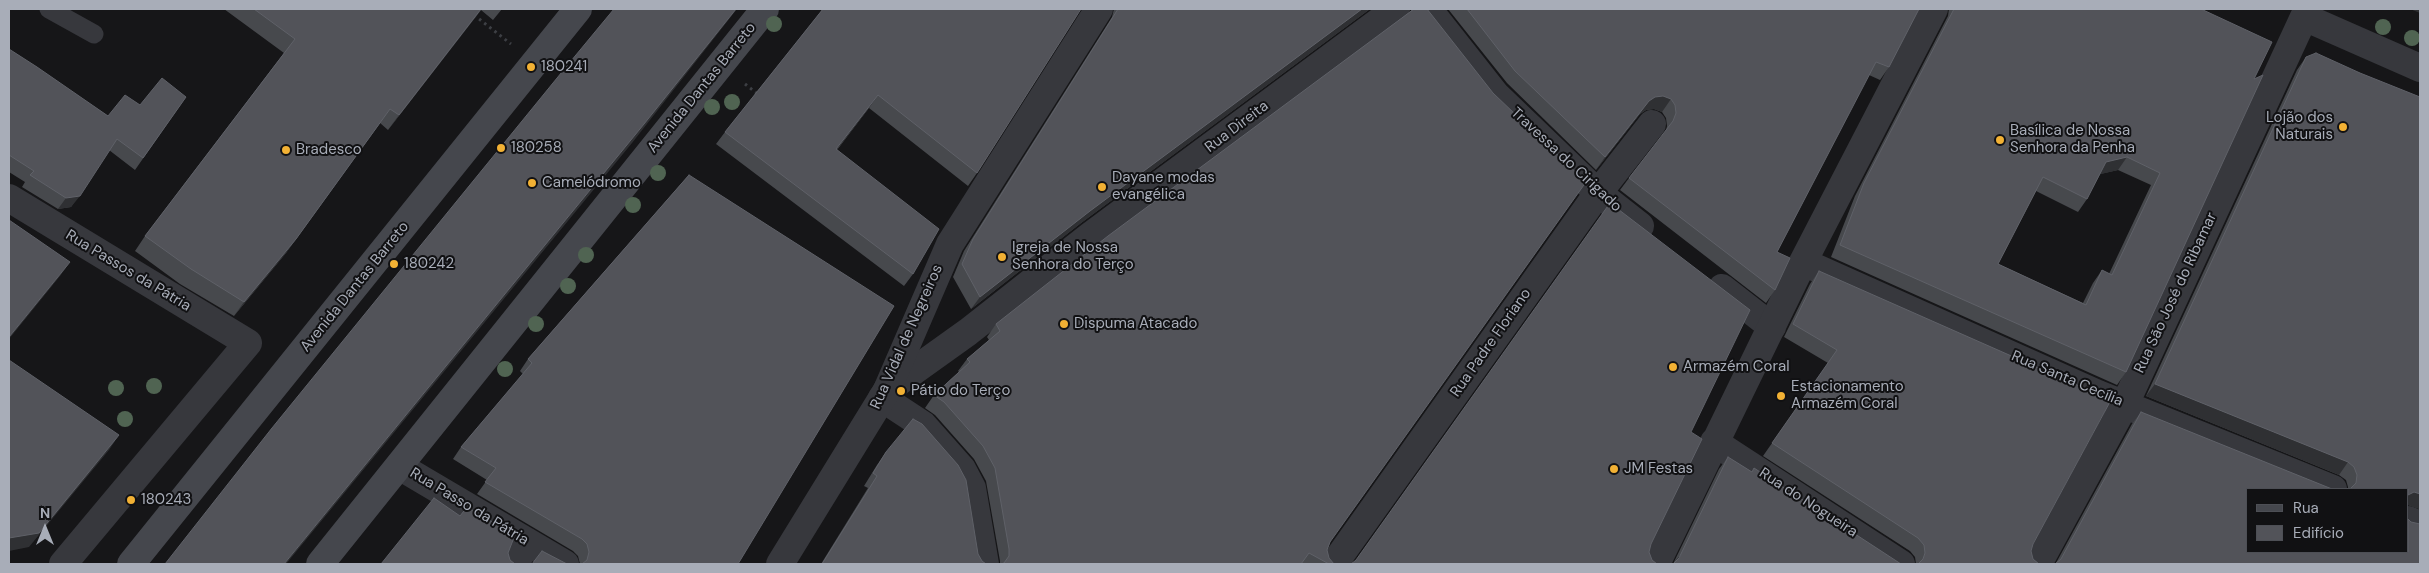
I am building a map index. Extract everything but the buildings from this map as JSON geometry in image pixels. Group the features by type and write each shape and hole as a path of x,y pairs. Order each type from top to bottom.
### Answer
{"main road":[{"name":"Avenida Dantas Barreto","path":"131,564 578,9"},
{"name":"Avenida Dantas Barreto","path":"320,564 765,9"}],"street":[{"name":"Rua Vidal de Negreiros","path":"780,564 885,394 950,244 1099,9"},
{"name":"Rua Direita","path":"885,394 979,324 1090,236 1396,9"},
{"name":"Travessa do Cirigado","path":"1428,9 1495,94 1598,193 1661,242"},
{"path":"1656,564 1803,262 1934,9"},
{"name":"Rua São José do Ribamar","path":"2038,564 2125,404 2304,17 2420,68"},
{"name":"Rua Padre Floriano","path":"1334,564 1598,193 1652,124"},
{"name":"Rua Passos da Pátria","path":"9,198 248,343 63,564"},
{"name":"Rua Santa Cecília","path":"1803,262 2125,404 2331,488"},
{"path":"1701,272 1772,327"},
{"path":"885,394 923,425 962,469 972,488 984,564"},
{"name":"Rua do Nogueira","path":"1714,442 1901,564"},
{"name":"Rua Passo da Pátria","path":"400,466 521,553 565,564"}],"lane":[{"path":"49,9 94,34"}],"path":[{"path":"466,9 535,63"},
{"path":"720,65 766,101"}],"place":[{"name":"180241","path":"531,67"},
{"name":"Lojão dos Naturais","path":"2343,127"},
{"name":"Basílica de Nossa Senhora da Penha","path":"2000,140"},
{"name":"180258","path":"501,148"},
{"name":"Bradesco","path":"286,150"},
{"name":"Camelódromo","path":"532,183"},
{"name":"Dayane modas evangélica","path":"1102,187"},
{"name":"Igreja de Nossa Senhora do Terço","path":"1002,257"},
{"name":"180242","path":"394,264"},
{"name":"Dispuma Atacado","path":"1064,324"},
{"name":"Armazém Coral","path":"1673,367"},
{"name":"Pátio do Terço","path":"901,391"},
{"name":"Estacionamento Armazém Coral","path":"1781,396"},
{"name":"JM Festas","path":"1614,469"},
{"name":"180243","path":"131,500"}]}
